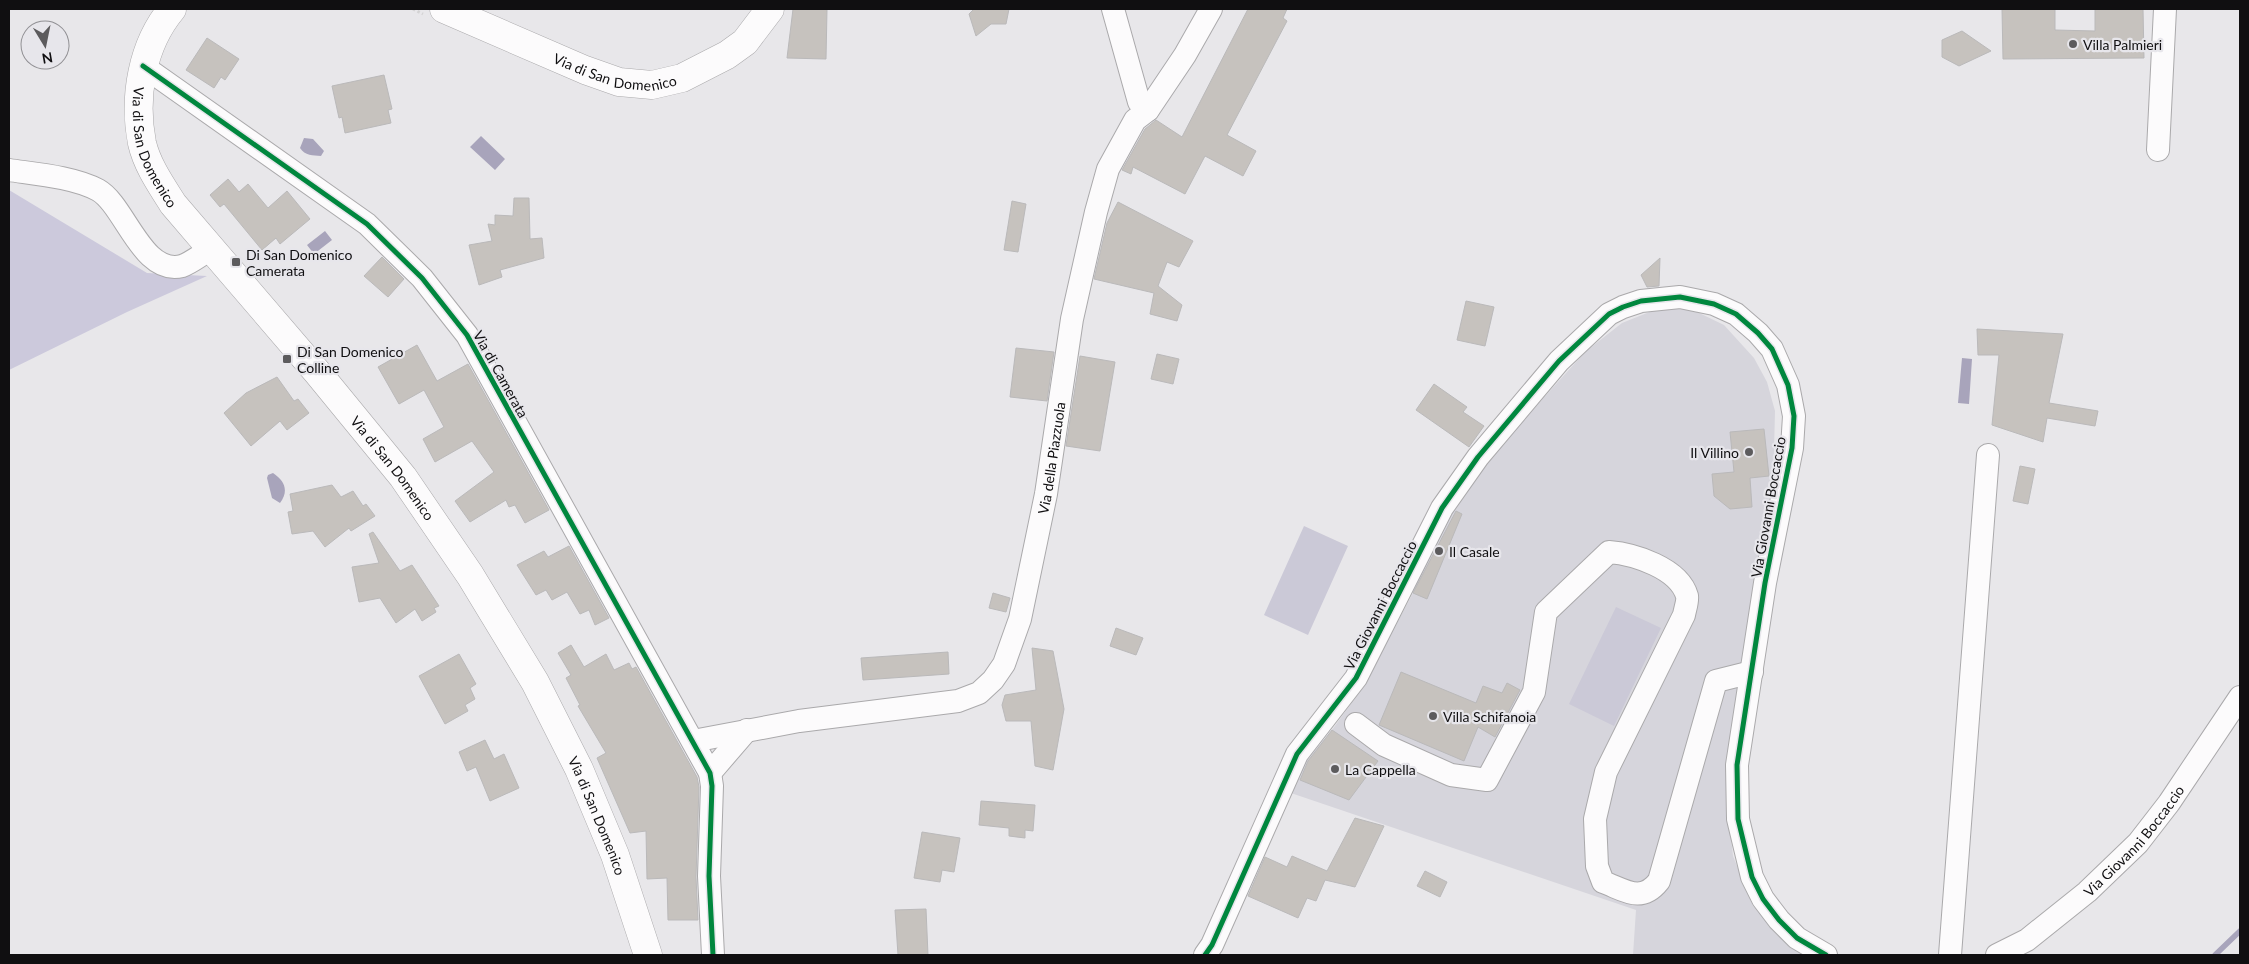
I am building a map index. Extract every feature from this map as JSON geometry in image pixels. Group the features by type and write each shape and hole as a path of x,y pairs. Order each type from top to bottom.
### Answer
{"main road":[{"name":"Via di San Domenico","path":"170,9 153,37 143,66 138,108 142,144 154,173 173,204 317,372 403,477 470,575 535,682 579,769 615,854 648,955"},
{"name":"Via di San Domenico","path":"444,9 602,76 619,82 652,84 682,78 727,55 744,42 770,9"}],"street":[{"path":"1113,9 1139,102 1148,110"},
{"name":"Via della Piazzuola","path":"693,741 799,721 958,702 979,693 993,680 1004,664 1020,619 1042,513 1072,320 1096,212 1108,169 1135,120 1148,110 1185,55 1211,9"},
{"path":"2158,150 2165,9"},
{"name":"Via di Camerata","path":"143,66 367,224 422,278 447,307 467,335 693,741"},
{"path":"9,170 57,178 99,190 113,206 142,247 156,260 171,267 182,266 211,249"},
{"name":"Via Giovanni Boccaccio","path":"1205,955 1212,945 1297,754 1356,678 1442,508 1478,457 1559,361 1609,314 1641,301 1680,297 1714,304 1736,314 1758,333 1772,349 1788,385 1794,416 1792,448 1766,583 1737,765 1738,819 1752,877 1763,899 1779,920 1797,938 1826,955"},
{"path":"1950,955 1988,455"},
{"path":"1356,724 1384,745 1451,775 1487,780 1534,692 1546,612 1610,552 1624,553 1659,566 1680,582 1688,597 1684,614 1606,772 1595,819 1597,866 1602,882 1637,895 1651,891 1659,881 1716,681 1752,672"},
{"name":"Via Giovanni Boccaccio","path":"1997,955 2027,940 2087,892 2138,842 2169,803 2240,697"},
{"path":"710,773 747,730"},
{"path":"693,741 710,773 712,786 709,876 713,955"}],"shaded area":[{"path":"481,136 505,159 495,170 470,147"},
{"path":"304,138 313,139 324,151 321,156 309,155 302,151 300,148"},
{"path":"9,190 147,273 207,276 127,312 9,370"},
{"path":"325,231 332,240 314,254 307,245"},
{"path":"1662,307 1691,309 1724,325 1754,358 1767,382 1775,411 1773,492 1728,810 1733,856 1753,906 1776,933 1811,955 1633,955 1636,910 1285,791 1292,777 1332,730 1363,687 1413,593 1448,508 1473,476 1585,352 1622,323"},
{"path":"1962,358 1972,359 1969,404 1958,403"},
{"path":"273,473 283,483 285,490 280,503 272,498 267,478 268,475"},
{"path":"1304,526 1348,546 1308,635 1264,615"},
{"path":"1616,607 1661,628 1614,726 1569,704"}],"building":[{"path":"793,9 827,9 826,59 787,58"},
{"path":"974,9 1009,9 1006,24 991,24 976,36 969,14"},
{"path":"1248,9 1287,9 1283,18 1287,21 1227,135 1256,151 1243,176 1205,156 1185,194 1133,167 1131,174 1122,170 1145,129 1156,120 1182,137"},
{"name":"Villa Palmieri","path":"2002,9 2055,9 2055,30 2095,31 2095,9 2143,9 2144,58 2003,59"},
{"path":"1962,31 1991,51 1959,66 1942,57 1942,40"},
{"path":"207,38 239,59 225,80 221,77 214,88 186,70"},
{"path":"384,75 392,109 388,110 391,123 345,133 342,117 339,118 332,86"},
{"path":"228,179 239,192 248,184 268,208 287,191 310,219 280,244 276,238 262,250 224,204 220,207 210,195"},
{"path":"514,198 529,198 530,239 542,238 544,258 500,270 502,277 479,285 469,245 492,241 488,224 495,225 495,215 513,216"},
{"path":"1012,201 1026,204 1018,252 1004,250"},
{"path":"1118,202 1193,241 1179,267 1167,262 1158,286 1182,305 1177,321 1150,314 1154,293 1094,279 1107,223"},
{"path":"382,257 404,279 388,297 364,276"},
{"path":"1660,258 1659,286 1647,287 1641,275"},
{"path":"1466,301 1494,307 1485,346 1457,340"},
{"path":"1977,329 2063,334 2049,403 2098,411 2095,426 2047,418 2043,442 1992,425 1999,355 1978,355"},
{"path":"417,345 437,381 468,364 549,510 525,523 515,505 509,507 506,500 470,522 455,501 494,472 472,441 435,462 423,439 444,427 424,390 399,404 378,367"},
{"path":"1016,348 1054,352 1047,401 1010,397"},
{"path":"1157,354 1179,359 1173,384 1151,379"},
{"path":"1080,356 1115,362 1100,451 1066,446"},
{"path":"277,377 294,401 298,399 309,413 287,430 280,421 251,446 224,413 246,393"},
{"path":"1434,384 1467,407 1463,412 1484,426 1469,447 1416,410"},
{"name":"Il Villino","path":"1764,429 1769,476 1750,478 1752,507 1730,509 1714,496 1712,474 1734,472 1730,432"},
{"path":"2020,466 2035,469 2028,504 2013,501"},
{"path":"332,485 341,497 353,491 363,506 366,504 375,516 351,531 349,528 325,547 313,531 292,534 288,512 293,511 290,494"},
{"path":"1456,511 1462,514 1427,599 1413,593"},
{"path":"373,532 400,571 412,565 439,606 434,608 436,612 422,621 415,609 396,623 380,598 359,602 352,567 379,563 369,534"},
{"path":"569,546 609,618 595,625 589,610 580,614 567,592 552,600 546,590 536,595 517,565 544,551 548,557"},
{"path":"993,593 1010,598 1006,612 989,608"},
{"path":"1116,628 1143,638 1136,655 1110,646"},
{"path":"571,645 584,667 606,654 614,670 629,663 632,669 636,667 697,777 699,787 696,877 698,920 668,920 667,878 647,879 646,831 630,833 597,758 606,753 578,706 580,705 566,678 571,675 558,653"},
{"path":"1032,648 1053,651 1064,709 1053,770 1035,766 1031,721 1006,721 1002,705 1005,695 1036,690"},
{"path":"948,652 949,674 863,680 861,658"},
{"path":"459,654 476,684 470,688 475,699 465,705 468,711 445,724 419,676"},
{"name":"Villa Schifanoia","path":"1401,672 1476,703 1483,686 1502,693 1507,683 1520,690 1495,737 1478,727 1464,761 1379,725"},
{"name":"La Cappella","path":"1332,730 1378,761 1349,800 1300,780 1308,761"},
{"path":"485,740 494,759 504,754 519,788 490,801 476,767 467,771 459,752"},
{"path":"981,801 1035,805 1033,831 1025,830 1025,838 1009,836 1009,828 979,825"},
{"path":"1355,818 1384,826 1355,887 1325,880 1316,901 1307,898 1298,918 1248,896 1265,857 1287,867 1292,856 1327,871"},
{"path":"922,832 960,838 954,872 942,870 940,882 914,878"},
{"path":"1425,871 1447,882 1440,897 1417,886"},
{"path":"926,909 928,955 898,955 895,910"}],"waterway":[{"path":"2215,955 2240,931"}],"cycle path":[{"path":"143,66 367,224 422,278 467,335 710,773 712,786 709,876 713,955"},
{"path":"1205,955 1212,945 1297,754 1356,678 1442,508 1478,457 1559,361 1609,314 1641,301 1680,297 1714,304 1736,314 1758,333 1772,349 1788,385 1794,416 1792,448 1765,583 1737,765 1738,819 1752,877 1763,899 1779,920 1797,938 1826,955"}],"place":[{"name":"Villa Palmieri","path":"2073,44"},
{"name":"Di San Domenico Camerata","path":"236,262"},
{"name":"Di San Domenico Colline","path":"287,359"},
{"name":"Il Villino","path":"1749,452"},
{"name":"Il Casale","path":"1439,551"},
{"name":"Villa Schifanoia","path":"1433,716"},
{"name":"La Cappella","path":"1335,769"}]}
